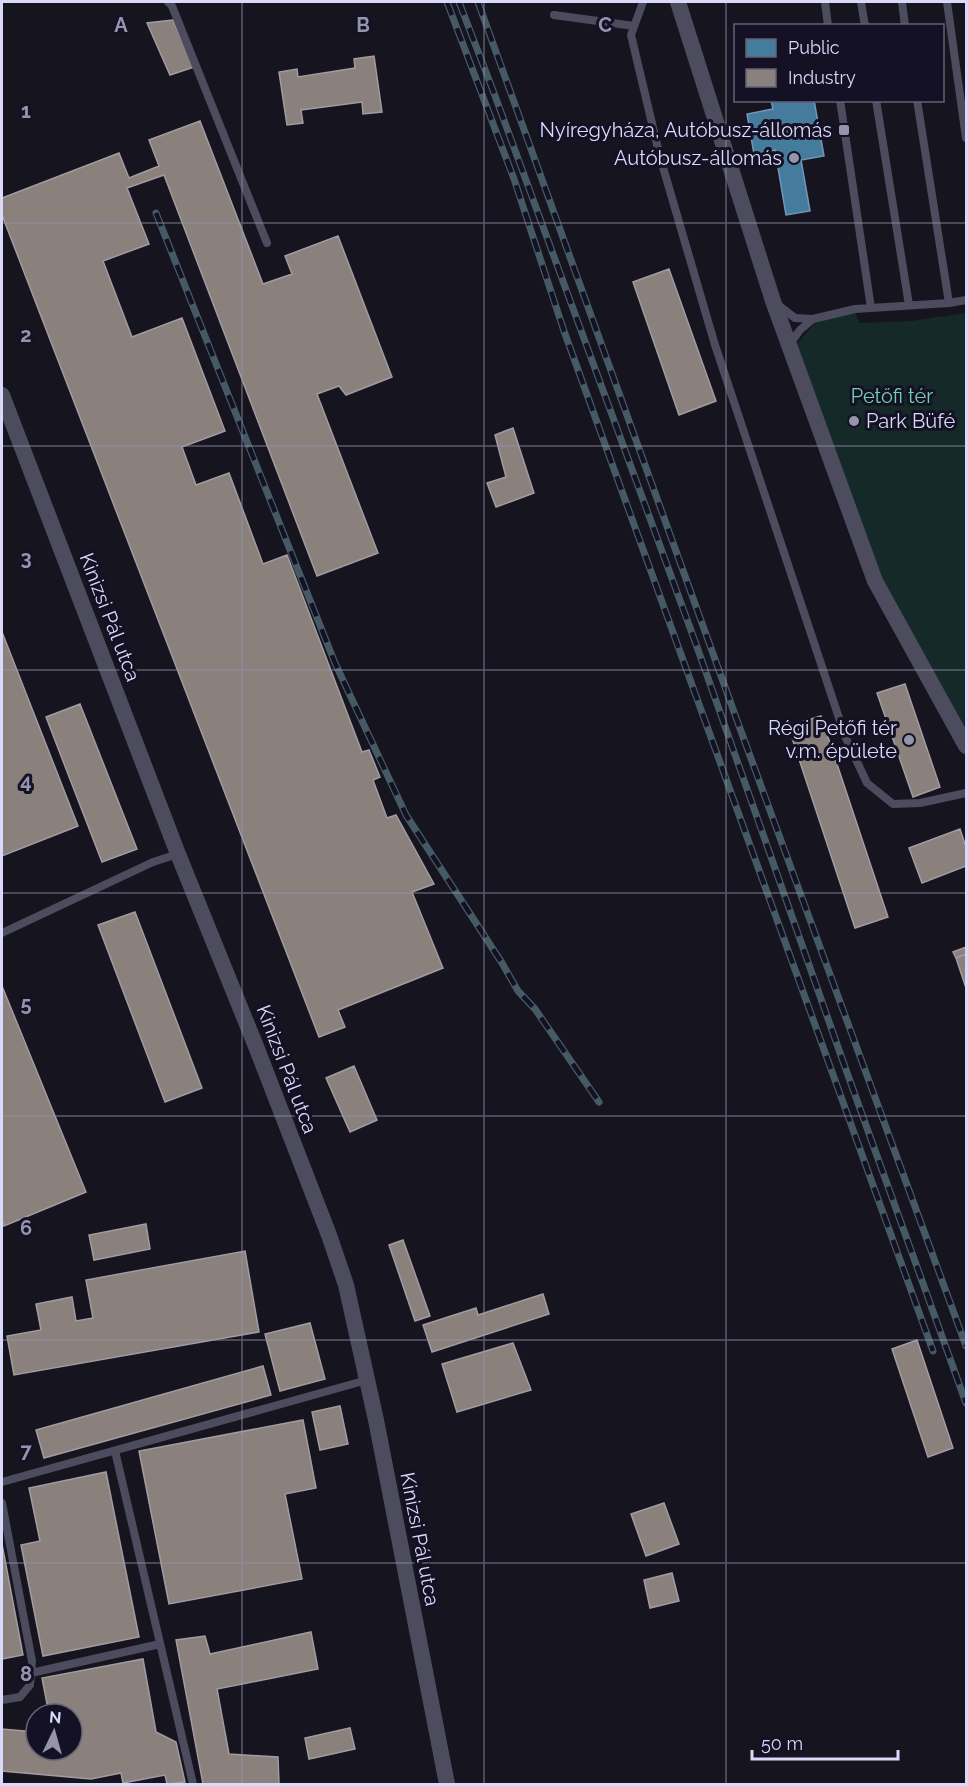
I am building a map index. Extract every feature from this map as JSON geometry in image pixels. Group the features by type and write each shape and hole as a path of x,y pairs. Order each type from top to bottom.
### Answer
{"street":[{"path":"678,2 772,301 875,581 966,746"},
{"name":"Kinizsi Pál utca","path":"2,395 178,854 329,1235 346,1285 447,1785"}],"lane":[{"path":"168,2 172,6 267,243"},
{"path":"643,2 631,35 660,157 715,345 845,736 867,783 892,804 920,803 966,793"},
{"path":"825,2 828,24"},
{"path":"861,2 865,24"},
{"path":"902,2 905,24"},
{"path":"947,2 966,138"},
{"path":"554,15 634,26"},
{"path":"840,102 871,308"},
{"path":"876,102 909,305"},
{"path":"917,102 949,303"},
{"path":"772,301 795,318 813,320 855,309 966,300"},
{"path":"789,345 800,330 813,320"},
{"path":"2,933 153,862 178,854"},
{"path":"2,1482 367,1380"},
{"path":"115,1451 194,1785"},
{"path":"2,1503 32,1661 30,1685 20,1697 2,1700"},
{"path":"31,1673 160,1644"}],"green space":[{"name":"Petőfi tér","path":"855,311 859,323 911,321 966,313 966,742 881,581 795,346 815,323"}],"building: Public":[{"name":"Autóbusz-állomás","path":"771,102 814,102 824,156 801,160 810,211 786,215 775,150 754,154 747,114 773,109"}],"building: Industry":[{"path":"173,20 194,67 170,75 147,23"},
{"path":"374,56 382,112 363,114 362,102 301,110 303,123 287,125 279,72 297,69 298,77 355,68 354,59"},
{"path":"200,121 263,284 292,274 285,256 338,236 392,377 346,395 339,386 317,394 378,553 317,576 164,175 127,188 149,244 103,261 132,337 182,318 225,431 182,447 196,485 229,473 263,564 287,555 362,752 369,750 380,777 373,780 387,818 396,815 434,884 412,892 443,968 338,1010 345,1027 319,1037 2,215 2,198 119,153 129,178 159,166 149,140"},
{"path":"669,269 716,401 679,415 633,282"},
{"path":"513,428 534,493 496,507 487,483 506,477 495,435"},
{"path":"2,632 78,826 2,856"},
{"name":"Régi Petőfi tér v.m. épülete","path":"905,684 940,787 913,797 877,693"},
{"path":"80,704 137,849 102,862 46,717"},
{"path":"821,716 888,917 855,928 788,726"},
{"path":"960,829 966,847 966,866 922,883 909,848"},
{"path":"135,912 202,1088 165,1102 98,925"},
{"path":"966,947 966,954 956,958 953,952"},
{"path":"966,954 966,988 956,958"},
{"path":"2,986 86,1192 4,1226 2,1220"},
{"path":"354,1066 377,1120 350,1132 326,1078"},
{"path":"146,1224 150,1249 94,1260 89,1235"},
{"path":"403,1240 430,1316 415,1321 389,1245"},
{"path":"245,1251 259,1332 14,1375 7,1336 41,1330 36,1304 72,1297 76,1321 93,1318 86,1280"},
{"path":"543,1294 549,1314 432,1352 423,1325 476,1308 478,1315"},
{"path":"310,1323 325,1379 280,1391 265,1334"},
{"path":"917,1340 953,1448 928,1457 892,1349"},
{"path":"513,1343 531,1390 457,1412 442,1364"},
{"path":"263,1366 271,1395 44,1458 36,1430"},
{"path":"340,1406 348,1444 320,1450 312,1412"},
{"path":"303,1420 316,1488 285,1494 302,1579 169,1604 139,1451"},
{"path":"106,1472 139,1637 43,1656 21,1545 40,1541 29,1488"},
{"path":"664,1503 679,1544 646,1556 631,1514"},
{"path":"2,1544 23,1655 2,1659"},
{"path":"672,1573 679,1601 650,1608 644,1580"},
{"path":"311,1632 318,1669 217,1689 229,1754 278,1757 279,1784 203,1784 176,1640 205,1636 210,1654"},
{"path":"143,1659 156,1732 176,1742 185,1782 167,1784 165,1775 123,1783 121,1773 91,1779 2,1771 2,1729 24,1731 24,1762 84,1762 84,1702 47,1702 42,1678"},
{"path":"350,1728 355,1749 309,1759 305,1738"}],"railway":[{"path":"447,2 514,179 564,331 933,1351"},
{"path":"459,2 696,644 966,1403"},
{"path":"478,2 966,1346"},
{"path":"156,213 335,663 406,815 518,991 535,1009 599,1102"}],"place":[{"name":"Nyíregyháza, Autóbusz-állomás","path":"844,130"},
{"name":"Autóbusz-állomás","path":"794,158"},
{"name":"Park Büfé","path":"854,421"},
{"name":"Régi Petőfi tér v.m. épülete","path":"909,740"}]}
